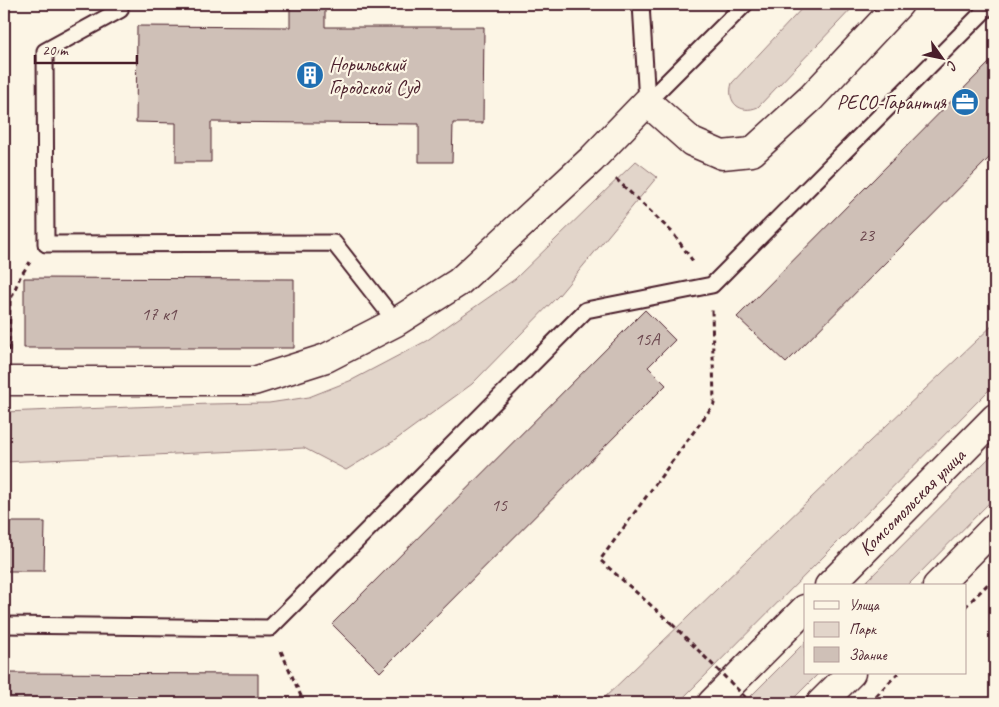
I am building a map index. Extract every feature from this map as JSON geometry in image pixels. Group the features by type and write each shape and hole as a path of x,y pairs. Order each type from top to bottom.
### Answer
{"street":[{"path":"6,381 254,380 326,358 396,322 459,282 591,160 647,102 692,142 722,155 752,152 811,98 899,4"},
{"name":"Комсомольская улица","path":"831,584 995,418"},
{"path":"939,584 995,527"},
{"path":"712,703 804,611"},
{"path":"821,703 850,674"}],"lane":[{"path":"120,4 120,10 45,51 46,244 334,243 396,322"},
{"path":"641,4 647,102"},
{"path":"647,102 745,4"},
{"path":"4,625 270,628 586,310 712,286 992,4"}],"path":[{"path":"616,179 672,232 712,286 714,404 600,560 672,624 751,703"},
{"path":"6,381 10,301 20,277 32,260"},
{"path":"966,606 995,577"},
{"path":"270,628 304,703"},
{"path":"874,697 897,674"}],"green space":[{"path":"806,4 856,4 758,107 751,109 740,108 731,96 732,83"},
{"path":"636,161 657,177 559,295 472,384 394,441 346,470 304,448 4,462 4,412 269,403 309,397 352,380 426,341 515,279"},
{"path":"995,323 995,384 678,703 599,703 869,442"},
{"path":"995,452 995,497 909,584 864,584"},
{"path":"804,643 804,674 818,674 789,703 744,703"}],"building":[{"name":"Норильский Городской Суд","path":"290,4 325,4 325,27 484,27 483,123 453,123 452,162 419,162 419,124 211,122 211,162 176,162 176,123 136,122 137,26 290,27"},
{"path":"995,57 995,152 786,363 737,317"},
{"path":"24,278 294,279 294,348 24,348"},
{"path":"645,310 675,340 648,367 666,385 380,672 332,624"},
{"path":"4,522 45,522 44,571 4,571"},
{"path":"4,673 258,674 258,703 4,703"}],"place":[{"name":"Норильский Городской Суд","path":"310,75"},
{"name":"РЕСО-Гарантия","path":"965,102"}]}
